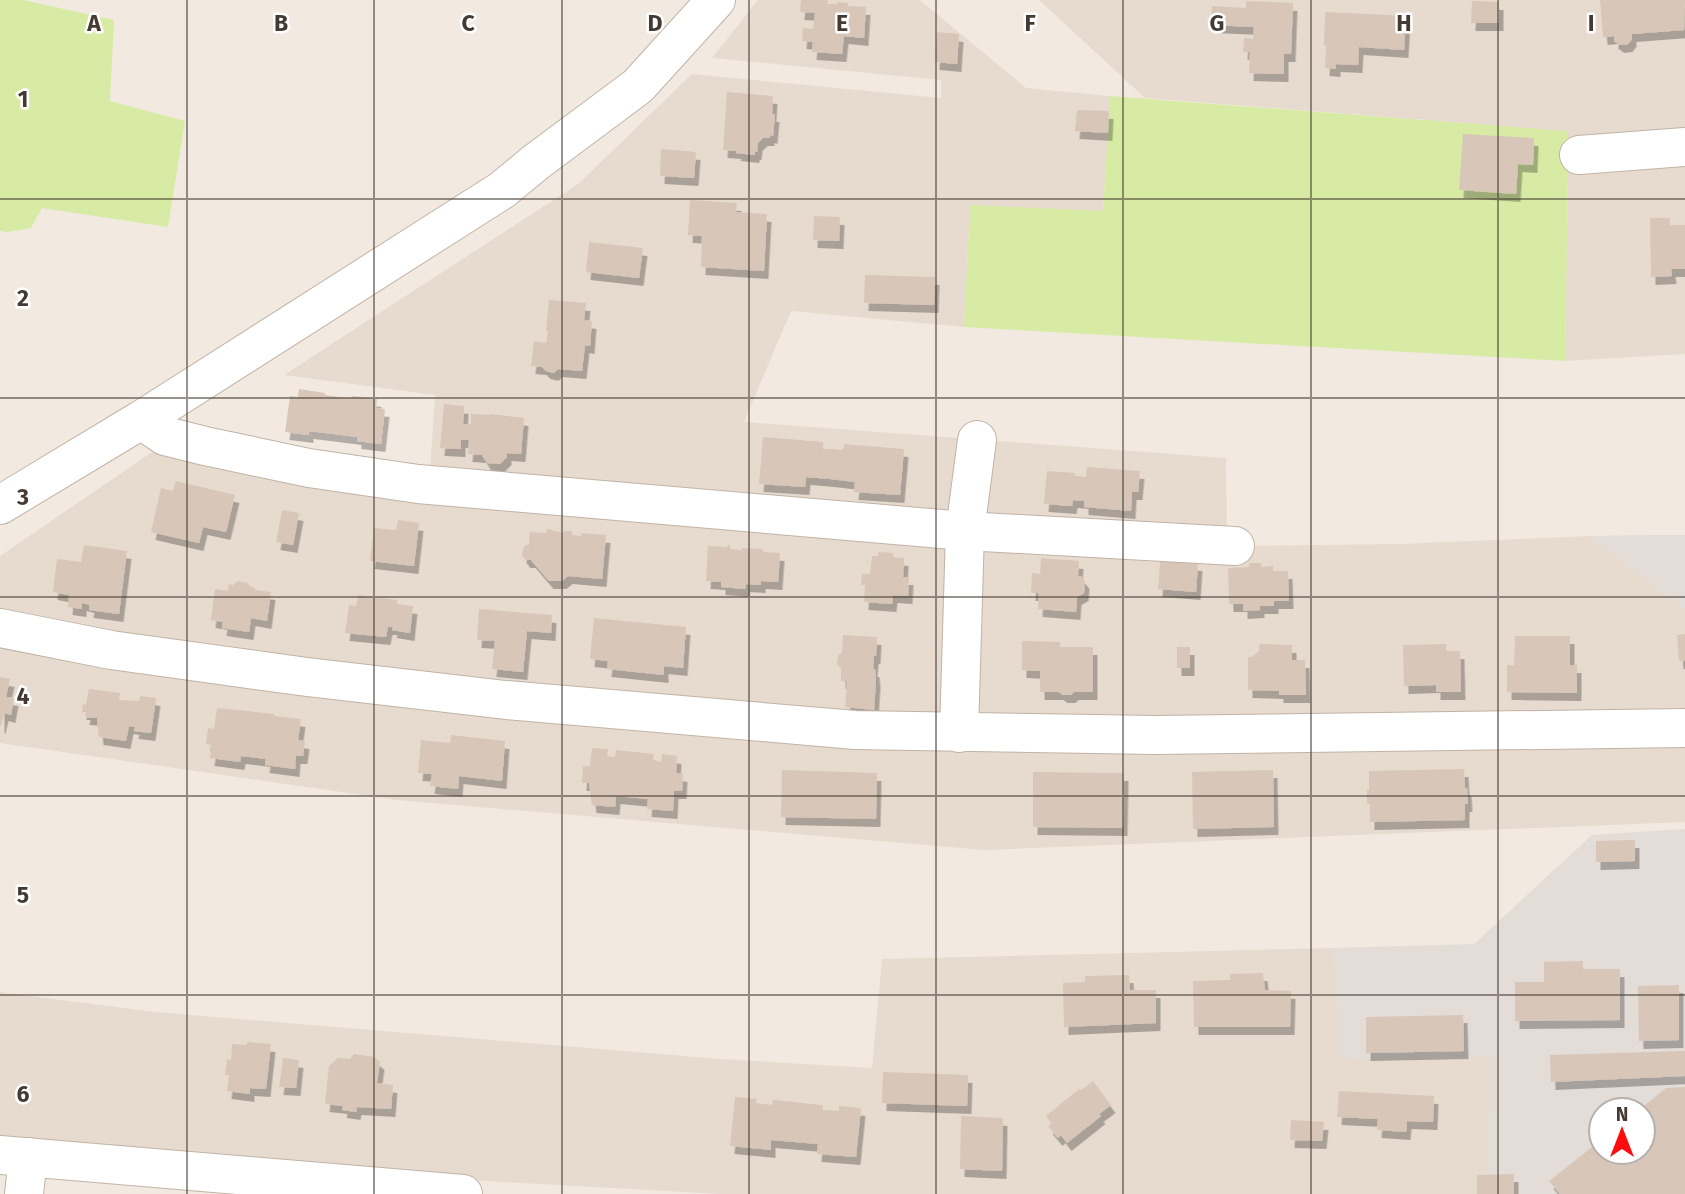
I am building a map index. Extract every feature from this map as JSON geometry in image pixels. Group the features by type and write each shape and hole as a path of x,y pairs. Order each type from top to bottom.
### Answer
{"street":[{"path":"0,505 141,420 502,190 638,86 716,0"},
{"path":"1579,155 1685,148"},
{"path":"141,420 165,436 205,446 309,468 418,485 965,531 1235,547"},
{"path":"959,733 965,531 977,440"},
{"path":"0,628 111,650 307,677 506,700 855,730 1156,735 1685,728"},
{"path":"17,1169 463,1194"}],"shaded area":[{"path":"758,0 920,0 1026,88 1110,96 1103,211 970,206 964,327 791,311 744,422 1226,458 1227,546 1399,544 1589,536 1685,610 1685,720 995,727 434,679 0,616 0,556 158,448 428,502 435,395 284,375 578,184 692,74 941,98 941,80 712,58"},
{"path":"1039,0 1685,0 1685,354 1565,361 1567,131 1145,98"},
{"path":"1648,535 1685,535 1685,610 1589,536"},
{"path":"0,637 410,700 1685,736 1685,822 984,850 397,800 0,743"},
{"path":"1685,829 1685,1194 1486,1194 1490,1057 1339,1059 1334,948 1474,944 1592,835"},
{"path":"1334,948 1340,1059 1491,1056 1486,1194 721,1194 484,1181 193,1154 0,1141 0,992 155,1012 720,1059 872,1068 882,959"}],"green space":[{"path":"0,0 23,0 114,20 110,101 185,121 168,227 42,208 31,228 0,231"},
{"path":"1110,96 1567,131 1565,361 964,327 970,205 1103,211"}],"building":[{"path":"801,0 828,0 827,4 837,2 866,7 864,38 844,36 842,54 812,52 813,42 802,41 803,28 813,29 815,13 800,12"},
{"path":"1600,0 1685,0 1684,30 1632,34 1628,44 1620,45 1614,41 1614,36 1603,37"},
{"path":"1246,1 1293,3 1291,54 1284,54 1284,74 1249,73 1250,52 1243,52 1244,38 1253,39 1254,27 1211,25 1212,6 1246,8"},
{"path":"1472,1 1499,2 1499,23 1471,23"},
{"path":"1325,12 1406,16 1404,50 1359,47 1358,65 1336,64 1336,69 1325,68"},
{"path":"937,32 959,34 957,64 935,62"},
{"path":"727,92 773,96 773,136 763,138 758,143 755,155 723,150"},
{"path":"1077,110 1109,111 1108,133 1075,131"},
{"path":"1463,134 1534,138 1533,165 1518,164 1516,194 1459,190"},
{"path":"661,149 696,152 694,178 660,176"},
{"path":"690,200 737,203 736,212 767,214 764,271 701,267 702,236 688,235"},
{"path":"814,216 840,217 839,241 813,240"},
{"path":"1650,218 1670,218 1670,225 1685,225 1685,269 1671,269 1672,276 1651,277"},
{"path":"589,242 643,248 639,278 586,272"},
{"path":"865,275 935,277 934,305 864,303"},
{"path":"549,300 586,303 584,320 592,321 590,346 585,345 582,371 558,369 554,373 542,367 531,366 534,341 546,343"},
{"path":"299,389 338,397 377,399 376,408 385,409 381,444 334,434 285,432 290,396 298,397"},
{"path":"444,404 464,406 463,424 471,424 471,414 524,418 521,454 507,453 507,457 500,464 487,463 482,455 468,454 469,440 461,440 461,449 440,448"},
{"path":"763,437 823,442 823,449 843,450 844,444 904,449 900,495 854,492 855,482 806,477 805,487 759,484"},
{"path":"1087,467 1140,471 1138,492 1132,492 1131,511 1084,507 1084,501 1073,500 1072,506 1044,504 1047,471 1075,473 1075,476 1086,477"},
{"path":"176,481 235,495 226,532 203,527 199,543 151,532 161,488 173,491"},
{"path":"282,510 299,513 293,545 276,542"},
{"path":"398,520 419,523 414,566 370,561 374,528 396,530"},
{"path":"547,529 563,533 572,531 572,535 581,536 581,533 606,535 602,579 568,576 562,581 549,581 531,560 526,560 522,555 523,548 529,545 530,532 546,533"},
{"path":"84,545 127,551 119,614 89,610 90,605 82,603 82,609 68,607 69,595 53,592 57,559 81,562"},
{"path":"728,545 730,549 763,549 763,552 780,553 778,582 746,584 745,589 721,587 721,582 706,581 708,546"},
{"path":"878,552 893,553 893,557 904,558 903,577 909,577 908,596 893,595 892,604 864,602 865,585 861,585 862,574 870,574 872,556 878,556"},
{"path":"1041,558 1079,561 1078,576 1085,581 1084,593 1077,597 1076,612 1038,609 1039,593 1031,593 1032,573 1040,574"},
{"path":"1160,561 1198,563 1196,592 1158,589"},
{"path":"1249,563 1261,563 1261,567 1273,566 1273,571 1288,571 1289,601 1274,601 1274,606 1260,606 1260,610 1243,611 1243,604 1229,604 1228,568 1249,567"},
{"path":"238,581 247,583 255,590 271,592 267,621 251,618 249,632 222,628 223,622 211,620 215,589 228,591 229,584 233,585"},
{"path":"358,595 397,600 397,604 413,606 410,633 388,627 386,637 345,633 349,605 356,606"},
{"path":"479,609 552,615 551,633 527,631 523,672 492,669 495,641 477,640"},
{"path":"594,618 686,627 683,668 664,666 664,675 607,669 608,661 590,659"},
{"path":"1685,634 1685,661 1679,661 1677,635"},
{"path":"843,635 877,637 873,669 876,680 874,710 845,707 847,681 841,681 841,669 837,664 838,656 842,652"},
{"path":"1515,636 1570,636 1570,665 1577,665 1577,693 1507,692 1507,665 1514,665"},
{"path":"1022,641 1060,642 1060,647 1093,647 1093,692 1063,695 1059,692 1040,692 1040,671 1022,670"},
{"path":"1446,644 1446,651 1460,651 1461,692 1436,692 1436,685 1404,686 1403,645"},
{"path":"1259,645 1292,645 1292,660 1305,660 1306,695 1279,695 1279,691 1248,690 1248,657 1259,651"},
{"path":"1177,647 1190,647 1190,668 1177,668"},
{"path":"0,677 10,679 6,697 14,698 11,715 4,713 1,726 0,725"},
{"path":"89,689 120,693 119,700 139,701 140,696 156,698 151,733 134,731 135,727 129,726 126,741 99,737 97,718 85,717 86,712 82,712"},
{"path":"217,708 301,719 298,740 305,741 303,756 296,756 295,769 265,765 266,759 241,756 240,762 210,758 212,745 206,744 208,728 214,729"},
{"path":"451,735 505,741 502,781 459,776 458,789 430,786 432,774 418,773 421,740 450,743"},
{"path":"592,748 608,749 607,757 615,757 616,750 654,754 653,760 661,762 662,754 677,756 676,773 683,774 682,791 674,791 673,811 647,809 648,799 616,796 615,807 592,805 589,783 582,783 583,766 590,766"},
{"path":"1464,769 1468,804 1465,804 1465,820 1370,822 1370,804 1367,804 1369,771"},
{"path":"782,770 877,773 876,819 781,817"},
{"path":"1273,770 1274,827 1193,829 1192,772"},
{"path":"1033,772 1124,773 1123,828 1033,827"},
{"path":"1635,840 1635,861 1596,862 1596,841"},
{"path":"1583,961 1583,969 1620,969 1620,1020 1515,1021 1515,982 1544,982 1544,962"},
{"path":"1263,973 1265,990 1291,991 1290,1027 1194,1027 1193,981 1230,980 1230,974"},
{"path":"1129,975 1130,990 1156,990 1156,1023 1064,1027 1063,983 1085,982 1085,976"},
{"path":"1679,985 1679,1040 1639,1041 1638,986"},
{"path":"1463,1015 1464,1051 1366,1053 1366,1017"},
{"path":"247,1042 271,1044 266,1089 250,1088 250,1094 227,1091 229,1075 225,1075 227,1059 231,1060 232,1044 247,1045"},
{"path":"1685,1051 1685,1076 1551,1082 1550,1055"},
{"path":"354,1054 374,1057 380,1062 377,1083 393,1085 391,1109 357,1107 356,1112 342,1110 343,1106 325,1104 329,1066 338,1058 350,1059"},
{"path":"283,1058 299,1060 296,1088 279,1087"},
{"path":"883,1072 968,1075 967,1106 882,1103"},
{"path":"1093,1081 1111,1105 1067,1143 1061,1135 1058,1138 1048,1126 1052,1124 1046,1116"},
{"path":"1685,1087 1685,1194 1560,1194 1549,1181 1587,1151 1587,1166 1657,1166 1656,1096 1666,1088"},
{"path":"1339,1091 1434,1096 1433,1122 1407,1121 1406,1132 1377,1130 1378,1119 1337,1117"},
{"path":"735,1097 757,1099 756,1103 772,1105 775,1100 823,1105 823,1110 839,1111 839,1106 861,1108 856,1157 817,1154 818,1144 771,1140 771,1150 730,1146"},
{"path":"961,1116 1003,1118 1002,1171 960,1169"},
{"path":"1291,1120 1324,1122 1322,1141 1290,1140"},
{"path":"1514,1174 1514,1194 1477,1194 1477,1175"}]}
